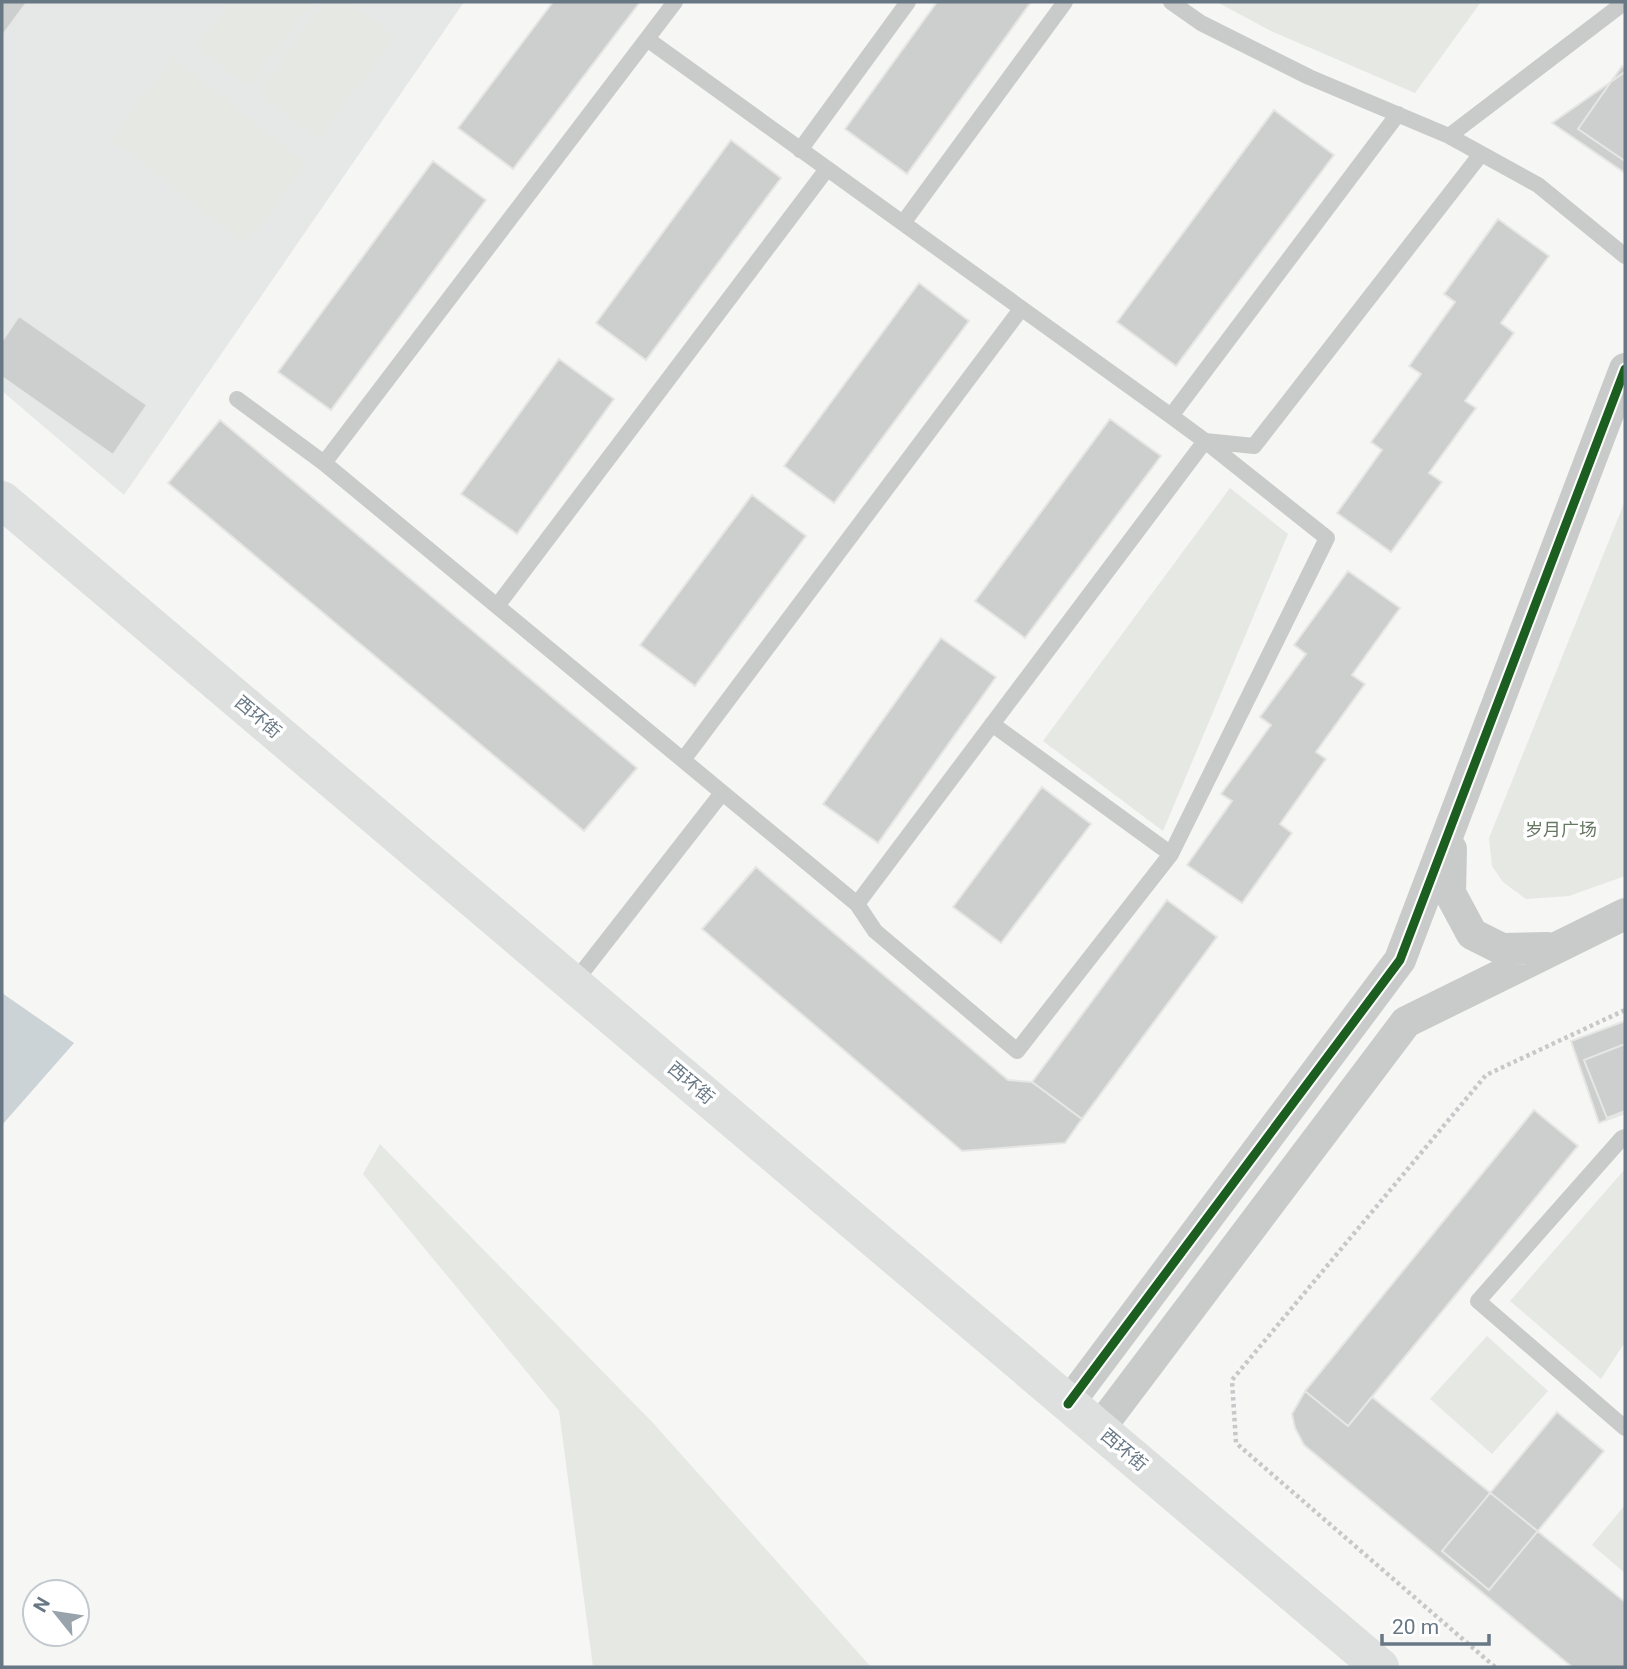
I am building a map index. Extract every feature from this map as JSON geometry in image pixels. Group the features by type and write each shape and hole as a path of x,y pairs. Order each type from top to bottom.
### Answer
{"main road":[{"name":"西环街","path":"2,500 1380,1667"}],"street":[{"path":"1068,1404 1400,960 1625,369"},
{"path":"1452,823 1450,893 1472,934 1502,948 1555,948"},
{"path":"1099,1429 1406,1022 1625,914"}],"lane":[{"path":"324,463 675,2"},
{"path":"800,150 908,2"},
{"path":"903,223 1065,2"},
{"path":"1171,2 1201,23 1309,77 1449,136 1538,186 1625,256"},
{"path":"1449,136 1625,2"},
{"path":"237,399 324,463 857,904 874,931 1017,1051 1171,854 1327,538 1171,416 647,39"},
{"path":"1171,416 1398,114"},
{"path":"1205,441 1254,446 1481,154"},
{"path":"497,606 827,169"},
{"path":"683,760 1021,309"},
{"path":"857,904 1205,441"},
{"path":"992,724 1171,854"},
{"path":"573,984 722,793"},
{"path":"1625,1137 1478,1301 1625,1428"}],"path":[{"path":"1495,1667 1236,1443 1232,1380 1486,1074 1625,1010"}],"shaded area":[{"path":"2,2 464,2 124,495 2,391"},
{"path":"2,993 74,1043 2,1125"}],"green space":[{"path":"230,2 312,2 247,87 195,48"},
{"path":"325,2 350,2 396,36 318,139 257,92"},
{"path":"1217,2 1481,2 1415,93 1271,31"},
{"path":"172,58 307,163 246,244 110,139"},
{"path":"1230,488 1288,534 1163,831 1043,741"},
{"name":"岁月广场","path":"1625,501 1625,876 1569,896 1526,899 1503,882 1492,866 1489,838"},
{"path":"380,1144 654,1424 871,1667 593,1667 559,1411 363,1174"},
{"path":"1625,1169 1625,1342 1601,1379 1510,1301"},
{"path":"1487,1336 1548,1391 1492,1454 1430,1399"},
{"path":"1625,1505 1625,1573 1592,1545"}],"building":[{"path":"2,2 27,2 2,36"},
{"path":"553,2 640,2 513,169 458,128"},
{"path":"937,2 1031,2 907,174 845,129"},
{"path":"1622,66 1625,68 1625,161 1578,129"},
{"path":"1625,72 1625,173 1552,123"},
{"path":"1274,110 1334,155 1176,366 1117,322"},
{"path":"731,140 781,178 646,360 596,323"},
{"path":"433,161 486,200 331,410 278,372"},
{"path":"1498,219 1549,256 1501,323 1514,333 1465,401 1476,408 1429,473 1442,482 1391,552 1337,513 1382,450 1371,442 1421,374 1409,366 1455,302 1444,294"},
{"path":"919,283 969,321 834,503 784,466"},
{"path":"19,316 147,405 113,455 2,377 2,341"},
{"path":"559,359 614,399 517,534 461,494"},
{"path":"1110,419 1161,456 1025,638 975,601"},
{"path":"220,420 637,768 584,831 168,483"},
{"path":"752,495 806,536 695,686 640,645"},
{"path":"1348,571 1400,608 1352,675 1365,684 1316,752 1326,759 1280,824 1292,833 1242,903 1187,865 1232,801 1221,794 1271,725 1260,717 1306,654 1294,645"},
{"path":"941,638 996,677 878,843 823,804"},
{"path":"1042,787 1091,824 1001,943 953,907"},
{"path":"756,867 1008,1080 1032,1082 1082,1119 1065,1143 962,1151 702,929"},
{"path":"1167,900 1217,937 1082,1119 1032,1082"},
{"path":"1625,1021 1625,1113 1599,1123 1571,1041"},
{"path":"1625,1044 1625,1111 1607,1118 1584,1060"},
{"path":"1534,1110 1578,1146 1348,1426 1305,1391"},
{"path":"1305,1391 1348,1426 1372,1397 1625,1602 1625,1667 1572,1667 1304,1445 1295,1428 1292,1414"},
{"path":"1557,1412 1604,1451 1489,1590 1442,1551"}],"cycle path":[{"path":"1068,1404 1400,960 1625,369"}]}
